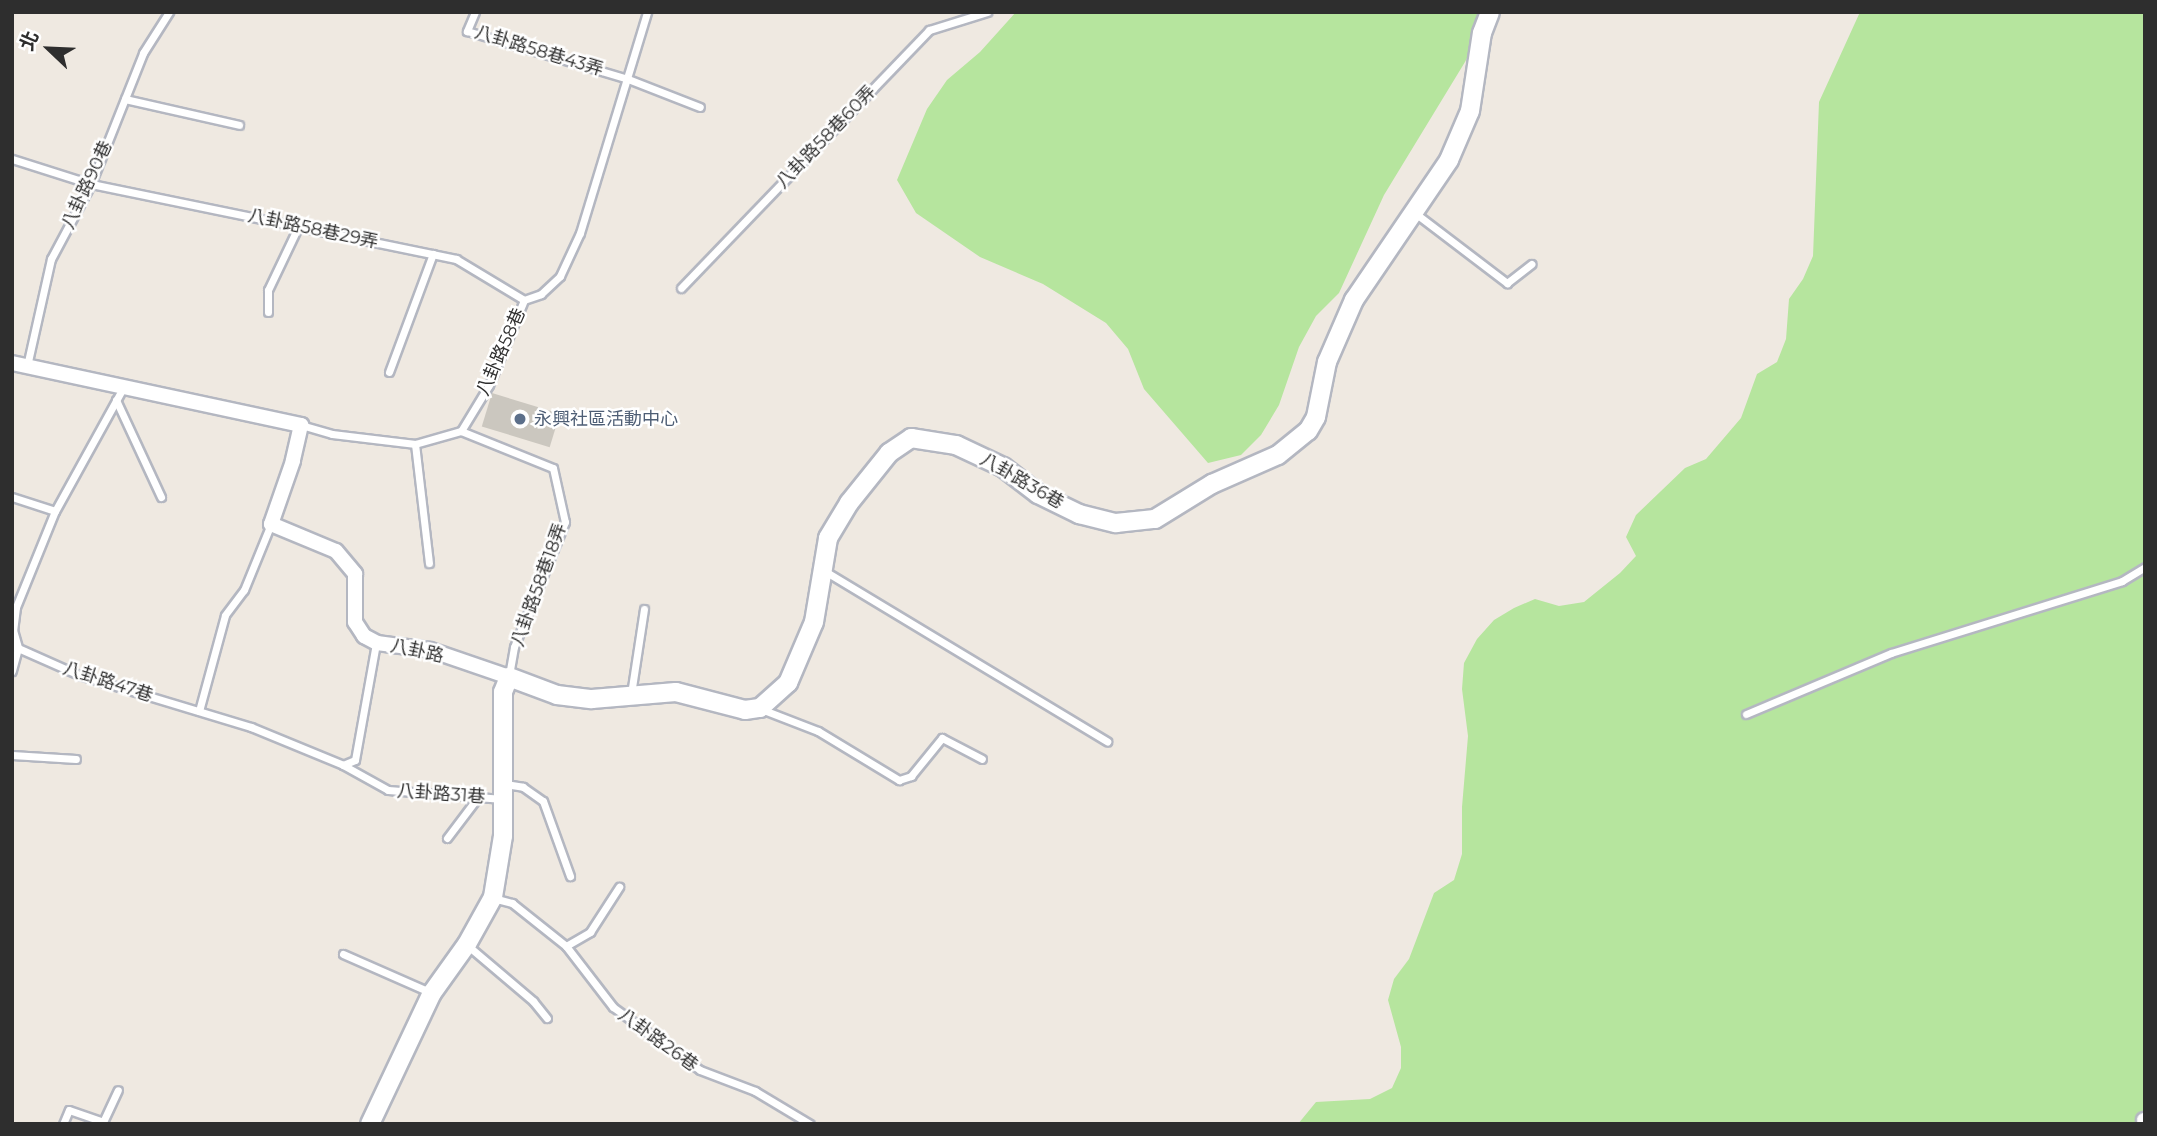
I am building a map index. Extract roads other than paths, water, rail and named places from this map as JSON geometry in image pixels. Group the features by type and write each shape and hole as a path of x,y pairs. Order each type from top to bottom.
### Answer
{"street":[{"name":"八卦路36巷","path":"760,708 788,683 814,622 828,538 849,503 889,453 911,438 956,445 1003,467 1048,499 1079,514 1116,523 1155,519 1212,484 1278,455 1308,431 1316,417 1327,362 1354,300 1449,160 1470,111 1482,33 1490,12"},
{"path":"19,364 119,394 301,425 293,461 271,524"},
{"name":"八卦路","path":"271,524 336,551 355,574 355,622 364,636 377,643 430,650 509,677"},
{"path":"370,1124 432,992 467,944 493,897 503,836 503,692 509,677 558,695 592,699 676,692 746,710 760,708"}],"lane":[{"name":"八卦路90巷","path":"19,364 51,259 91,184 143,53 169,12"},
{"name":"八卦路58巷43弄","path":"475,12 467,32 628,79"},
{"name":"八卦路58巷","path":"461,431 489,385 524,300 541,294 560,276 580,233 647,12"},
{"name":"八卦路58巷60弄","path":"681,288 929,30 987,12"},
{"path":"628,79 700,107"},
{"path":"125,99 239,125"},
{"name":"八卦路58巷29弄","path":"12,159 91,184 456,259 524,300"},
{"path":"1415,212 1507,283 1531,264"},
{"path":"268,312 268,290 299,225"},
{"path":"389,372 433,254"},
{"path":"119,394 161,496"},
{"path":"12,671 16,607 55,511 119,394"},
{"path":"301,425 332,434 415,444 461,431"},
{"name":"八卦路58巷18弄","path":"461,431 554,468 565,522 514,647 509,677"},
{"path":"415,444 429,563"},
{"path":"12,498 55,511"},
{"path":"199,711 225,615 244,590 271,524"},
{"path":"1746,714 1891,653 2122,580 2145,567"},
{"path":"823,569 1107,741"},
{"path":"631,694 644,609"},
{"path":"343,765 355,760 377,643"},
{"name":"八卦路47巷","path":"15,647 79,675 251,727 343,765"},
{"path":"760,708 818,731 899,780 911,776 942,738 982,759"},
{"path":"12,755 76,759"},
{"name":"八卦路31巷","path":"343,765 387,790 478,797 523,787 543,801 570,876"},
{"path":"447,838 478,797"},
{"path":"566,946 590,932 619,887"},
{"name":"八卦路26巷","path":"493,897 512,903 566,946 613,1007 656,1039 700,1070 755,1091 810,1124"},
{"path":"467,944 533,1001 547,1018"},
{"path":"343,954 432,992"},
{"path":"63,1124 69,1110 106,1123 118,1090"}],"place":[{"name":"永興社區活動中心","path":"520,419"}]}
